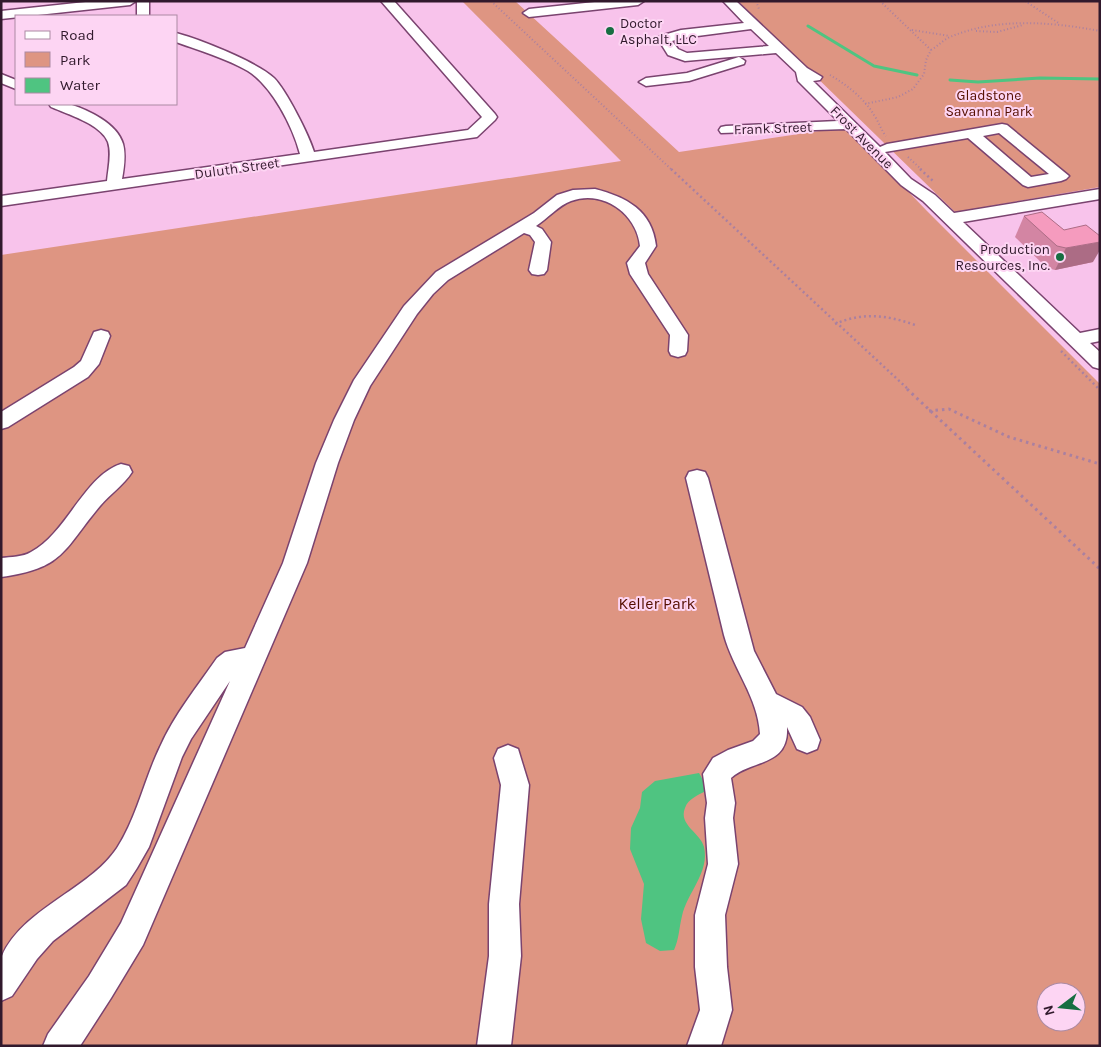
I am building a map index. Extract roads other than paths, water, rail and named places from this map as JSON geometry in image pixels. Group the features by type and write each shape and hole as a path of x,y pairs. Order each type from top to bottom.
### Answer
{"street":[{"path":"1,15 130,1"},
{"path":"142,15 143,1"},
{"name":"Duluth Street","path":"1,202 472,134 490,117 387,1"},
{"path":"529,13 638,1"},
{"name":"Frost Avenue","path":"729,1 758,21 780,51 802,71 814,76 892,147 919,180 933,191 950,219 1100,363"},
{"path":"585,7 596,16"},
{"path":"758,21 681,34 664,39 673,52 685,57 780,51"},
{"path":"178,38 252,68 270,82 302,135 308,158"},
{"path":"646,82 689,77 739,61 780,51"},
{"name":"Frost Avenue","path":"802,71 803,78 906,182 933,191"},
{"path":"1,78 15,85"},
{"path":"58,105 96,123 112,135 116,148 114,185"},
{"path":"792,113 831,126"},
{"path":"763,114 755,118 757,122 768,128"},
{"name":"Frank Street","path":"726,130 850,125"},
{"path":"892,147 971,133 1002,128 1061,176 1028,182 971,133"},
{"path":"950,219 1100,194"},
{"path":"60,1046 100,987 132,934 295,563 327,463 361,384 410,310 426,290 442,276 524,226 563,198 573,195 605,196 625,205 638,218 647,236 648,246 636,263 639,274 678,335 678,351"},
{"path":"524,226 536,232 543,242 538,270"},
{"path":"1076,340 1100,335"},
{"path":"1,422 81,372 89,364 101,336"},
{"path":"1,568 24,565 38,560 54,549 70,533 87,506 121,472"},
{"path":"697,478 742,653 767,703 772,724 772,742 766,750 736,759 721,767 717,774 721,803 719,818 723,864 710,915 711,967 716,1010 704,1046"},
{"path":"1,985 26,948 42,930 115,874 139,838 170,754 182,730 226,666 234,660 253,658"},
{"path":"767,703 785,708 801,724 807,740"},
{"path":"494,1046 505,956 504,904 515,785 508,758"}],"water":[{"path":"699,773 706,791 688,802 684,814 687,824 699,837 704,847 704,865 685,907 674,950 660,951 646,943 641,919 644,884 630,849 631,828 640,808 642,792 655,781"}],"waterway":[{"path":"808,26 874,66 917,75"},
{"path":"950,80 978,82 1040,78 1100,79"}],"place":[{"name":"Doctor Asphalt, LLC","path":"610,31"},
{"name":"Production Resources, Inc.","path":"1060,257"}],"park label":[{"name":"Gladstone Savanna Park","path":"989,104"},
{"name":"Keller Park","path":"657,603"}]}
